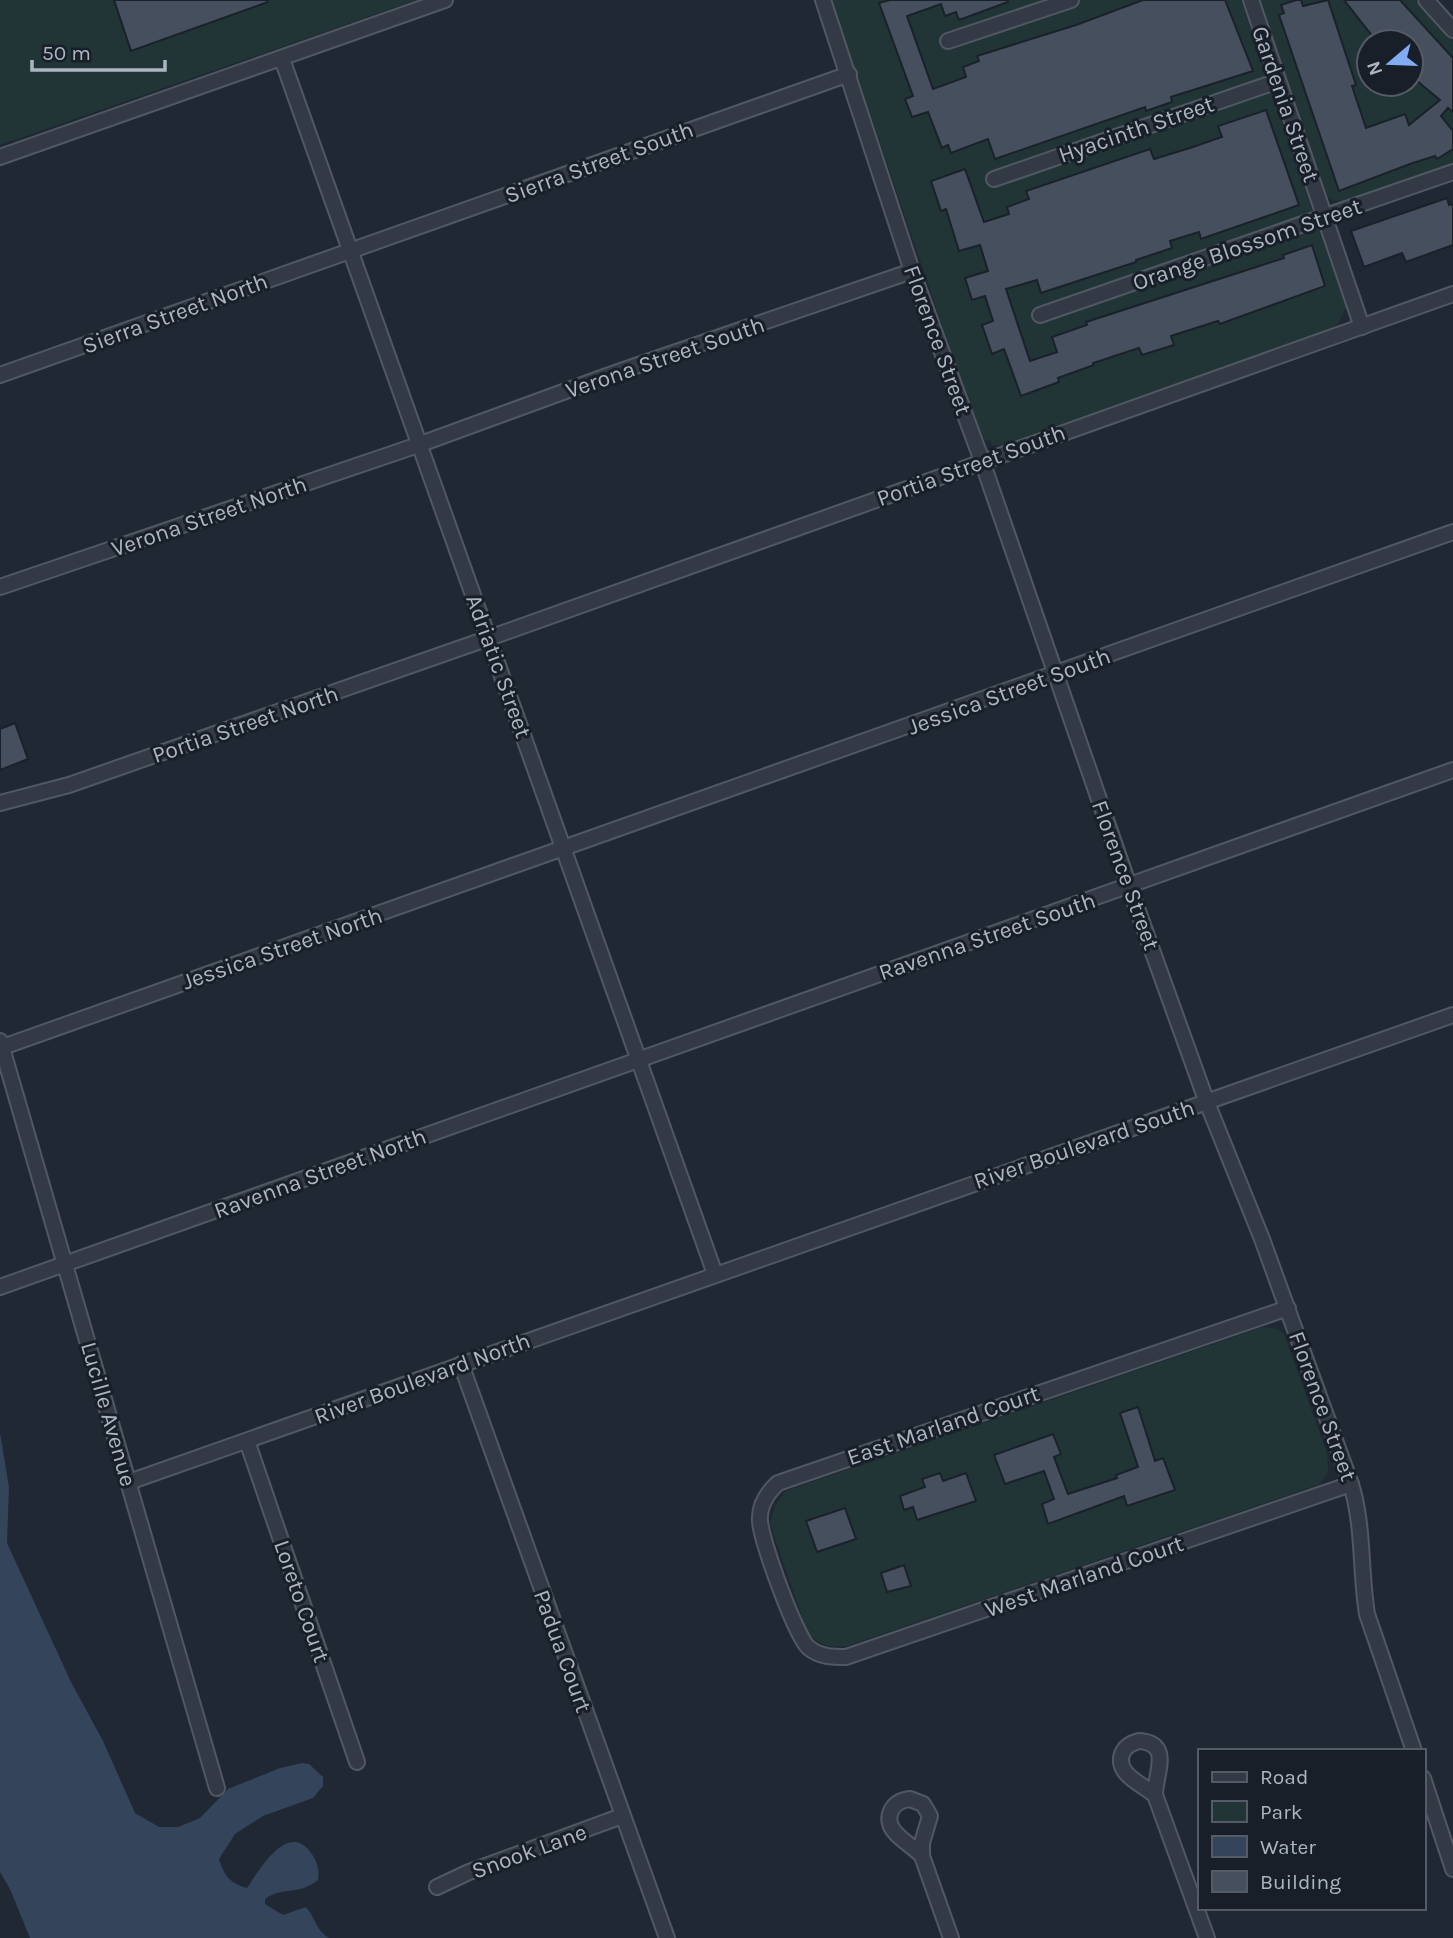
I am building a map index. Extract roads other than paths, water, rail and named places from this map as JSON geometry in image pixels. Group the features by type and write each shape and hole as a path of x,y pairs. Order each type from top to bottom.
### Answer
{"street":[{"path":"0,157 445,0"},
{"name":"Florence Street","path":"823,0 912,271 982,461 1129,886 1206,1100 1288,1308 1351,1484 1357,1508 1367,1614 1413,1749"},
{"path":"948,41 1071,0"},
{"name":"Gardenia Street","path":"1251,0 1362,327"},
{"path":"1426,0 1453,30"},
{"name":"Adriatic Street","path":"282,59 715,1274"},
{"name":"Sierra Street South","path":"350,251 849,74"},
{"name":"Hyacinth Street","path":"994,179 1278,81"},
{"name":"Orange Blossom Street","path":"1040,315 1453,172"},
{"name":"Sierra Street North","path":"0,375 350,251"},
{"name":"Verona Street South","path":"418,445 615,373 912,271"},
{"name":"Portia Street South","path":"489,639 1453,294"},
{"name":"Verona Street North","path":"0,587 418,445"},
{"name":"Jessica Street South","path":"564,848 1453,532"},
{"name":"Portia Street North","path":"0,803 69,785 489,639"},
{"name":"Ravenna Street South","path":"640,1059 1453,770"},
{"name":"Jessica Street North","path":"1,1045 564,848"},
{"name":"River Boulevard South","path":"715,1274 1453,1015"},
{"name":"Lucille Avenue","path":"1,1045 217,1788"},
{"name":"Ravenna Street North","path":"0,1287 640,1059"},
{"name":"River Boulevard North","path":"129,1482 715,1274"},
{"name":"East Marland Court","path":"817,1653 803,1642 794,1625 762,1533 761,1510 765,1499 778,1483 1288,1308"},
{"name":"Padua Court","path":"461,1364 667,1938"},
{"name":"Loreto Court","path":"247,1441 357,1762"},
{"name":"West Marland Court","path":"817,1653 835,1657 857,1654 1351,1484"},
{"path":"1425,1784 1453,1869"},
{"path":"1155,1794 1207,1938"},
{"name":"Snook Lane","path":"437,1887 469,1872 622,1816"},
{"path":"922,1856 951,1938"}],"water":[{"path":"0,1433 9,1487 7,1543 135,1813 159,1827 178,1827 200,1818 228,1789 280,1768 309,1764 323,1777 323,1786 313,1798 263,1816 235,1834 219,1859 228,1878 247,1888 265,1862 281,1846 290,1842 299,1843 308,1849 317,1863 318,1880 304,1888 272,1895 265,1899 265,1904 283,1915 306,1907 321,1931 329,1938 30,1938 0,1872"}]}
